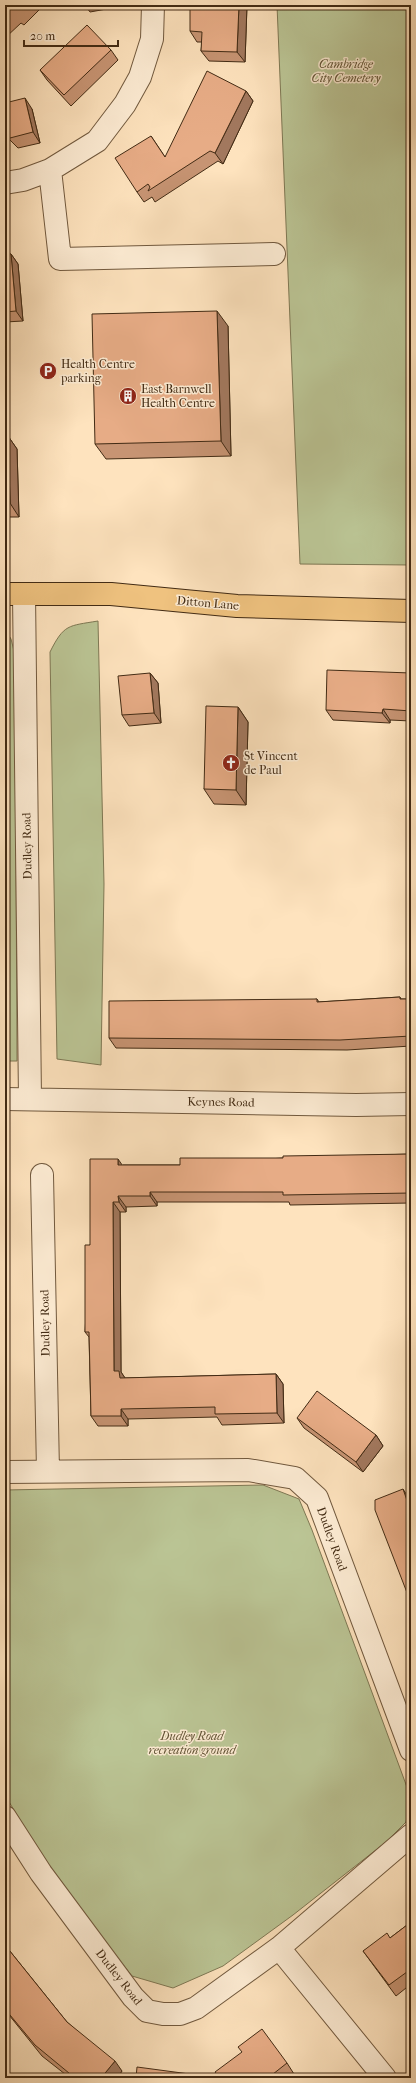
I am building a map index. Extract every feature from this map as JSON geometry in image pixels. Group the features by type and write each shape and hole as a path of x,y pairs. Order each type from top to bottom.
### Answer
{"main road":[{"name":"Ditton Lane","path":"15,594 111,594 237,606 411,611"}],"street":[{"path":"5,183 23,180 50,170 97,141 125,104 140,77 152,40 153,5"},
{"path":"50,170 60,259 274,254"},
{"name":"Dudley Road","path":"15,594 30,1098"},
{"name":"Keynes Road","path":"5,1099 30,1098 348,1105 411,1104"},
{"name":"Dudley Road","path":"42,1176 48,1471"},
{"name":"Dudley Road","path":"5,1472 248,1470 295,1478 317,1498 411,1750"},
{"name":"Dudley Road","path":"5,1817 41,1873 133,1997 147,2011 180,2014 196,2008 279,1948 411,1835"},
{"path":"279,1948 385,2078"}],"green space":[{"name":"Cambridge City Cemetery","path":"277,5 411,5 411,565 300,564"},
{"path":"98,621 104,884 101,1065 57,1059 50,652 63,631 80,624"},
{"path":"5,629 11,639 15,655 17,1061 5,1061"},
{"name":"Dudley Road recreation ground","path":"263,1485 299,1499 312,1530 411,1798 406,1822 386,1842 293,1915 223,1966 173,1988 132,1976 53,1876 5,1795 5,1490"}],"building":[{"path":"5,5 18,5 13,10 10,7 5,12"},
{"path":"190,5 239,5 237,52 201,51 202,32 190,31"},
{"path":"87,25 111,50 64,95 40,70"},
{"path":"207,71 246,91 215,153 210,151 148,191 150,187 148,184 137,192 115,158 151,136 165,157"},
{"path":"25,98 33,132 10,138 5,132 5,103"},
{"path":"5,254 11,254 16,311 5,312"},
{"name":"East Barnwell Health Centre","path":"217,311 221,441 95,444 92,314"},
{"path":"5,436 8,436 10,503 5,504"},
{"path":"327,670 411,673 411,711 383,709 382,713 326,710"},
{"path":"150,673 154,713 122,715 118,676"},
{"path":"206,706 238,707 236,790 204,789"},
{"path":"400,997 400,999 411,999 411,1036 340,1040 109,1038 109,1001 317,999 317,1002"},
{"path":"411,1154 411,1193 283,1195 283,1192 150,1192 150,1196 118,1196 119,1202 113,1202 114,1371 119,1371 120,1378 276,1374 277,1413 215,1414 215,1407 121,1409 121,1416 91,1416 89,1332 85,1332 85,1245 90,1245 90,1159 118,1159 118,1165 180,1165 180,1158 283,1158 283,1156"},
{"path":"317,1391 376,1435 356,1462 297,1418"},
{"path":"403,1489 411,1512 411,1603 375,1510 375,1500"},
{"path":"411,1922 411,1960 408,1962 411,1965 411,1969 389,1985 363,1951 387,1933 390,1938"},
{"path":"5,1945 67,2022 115,2061 101,2078 75,2078 35,2045 5,2009"},
{"path":"262,2029 287,2063 268,2078 261,2078 259,2075 256,2078 219,2078 215,2072 242,2052 238,2047"},
{"path":"137,2067 197,2075 196,2078 136,2078"}],"place":[{"name":"Health Centre parking","path":"48,371"},
{"name":"East Barnwell Health Centre","path":"128,396"},
{"name":"St Vincent de Paul","path":"231,763"}]}
